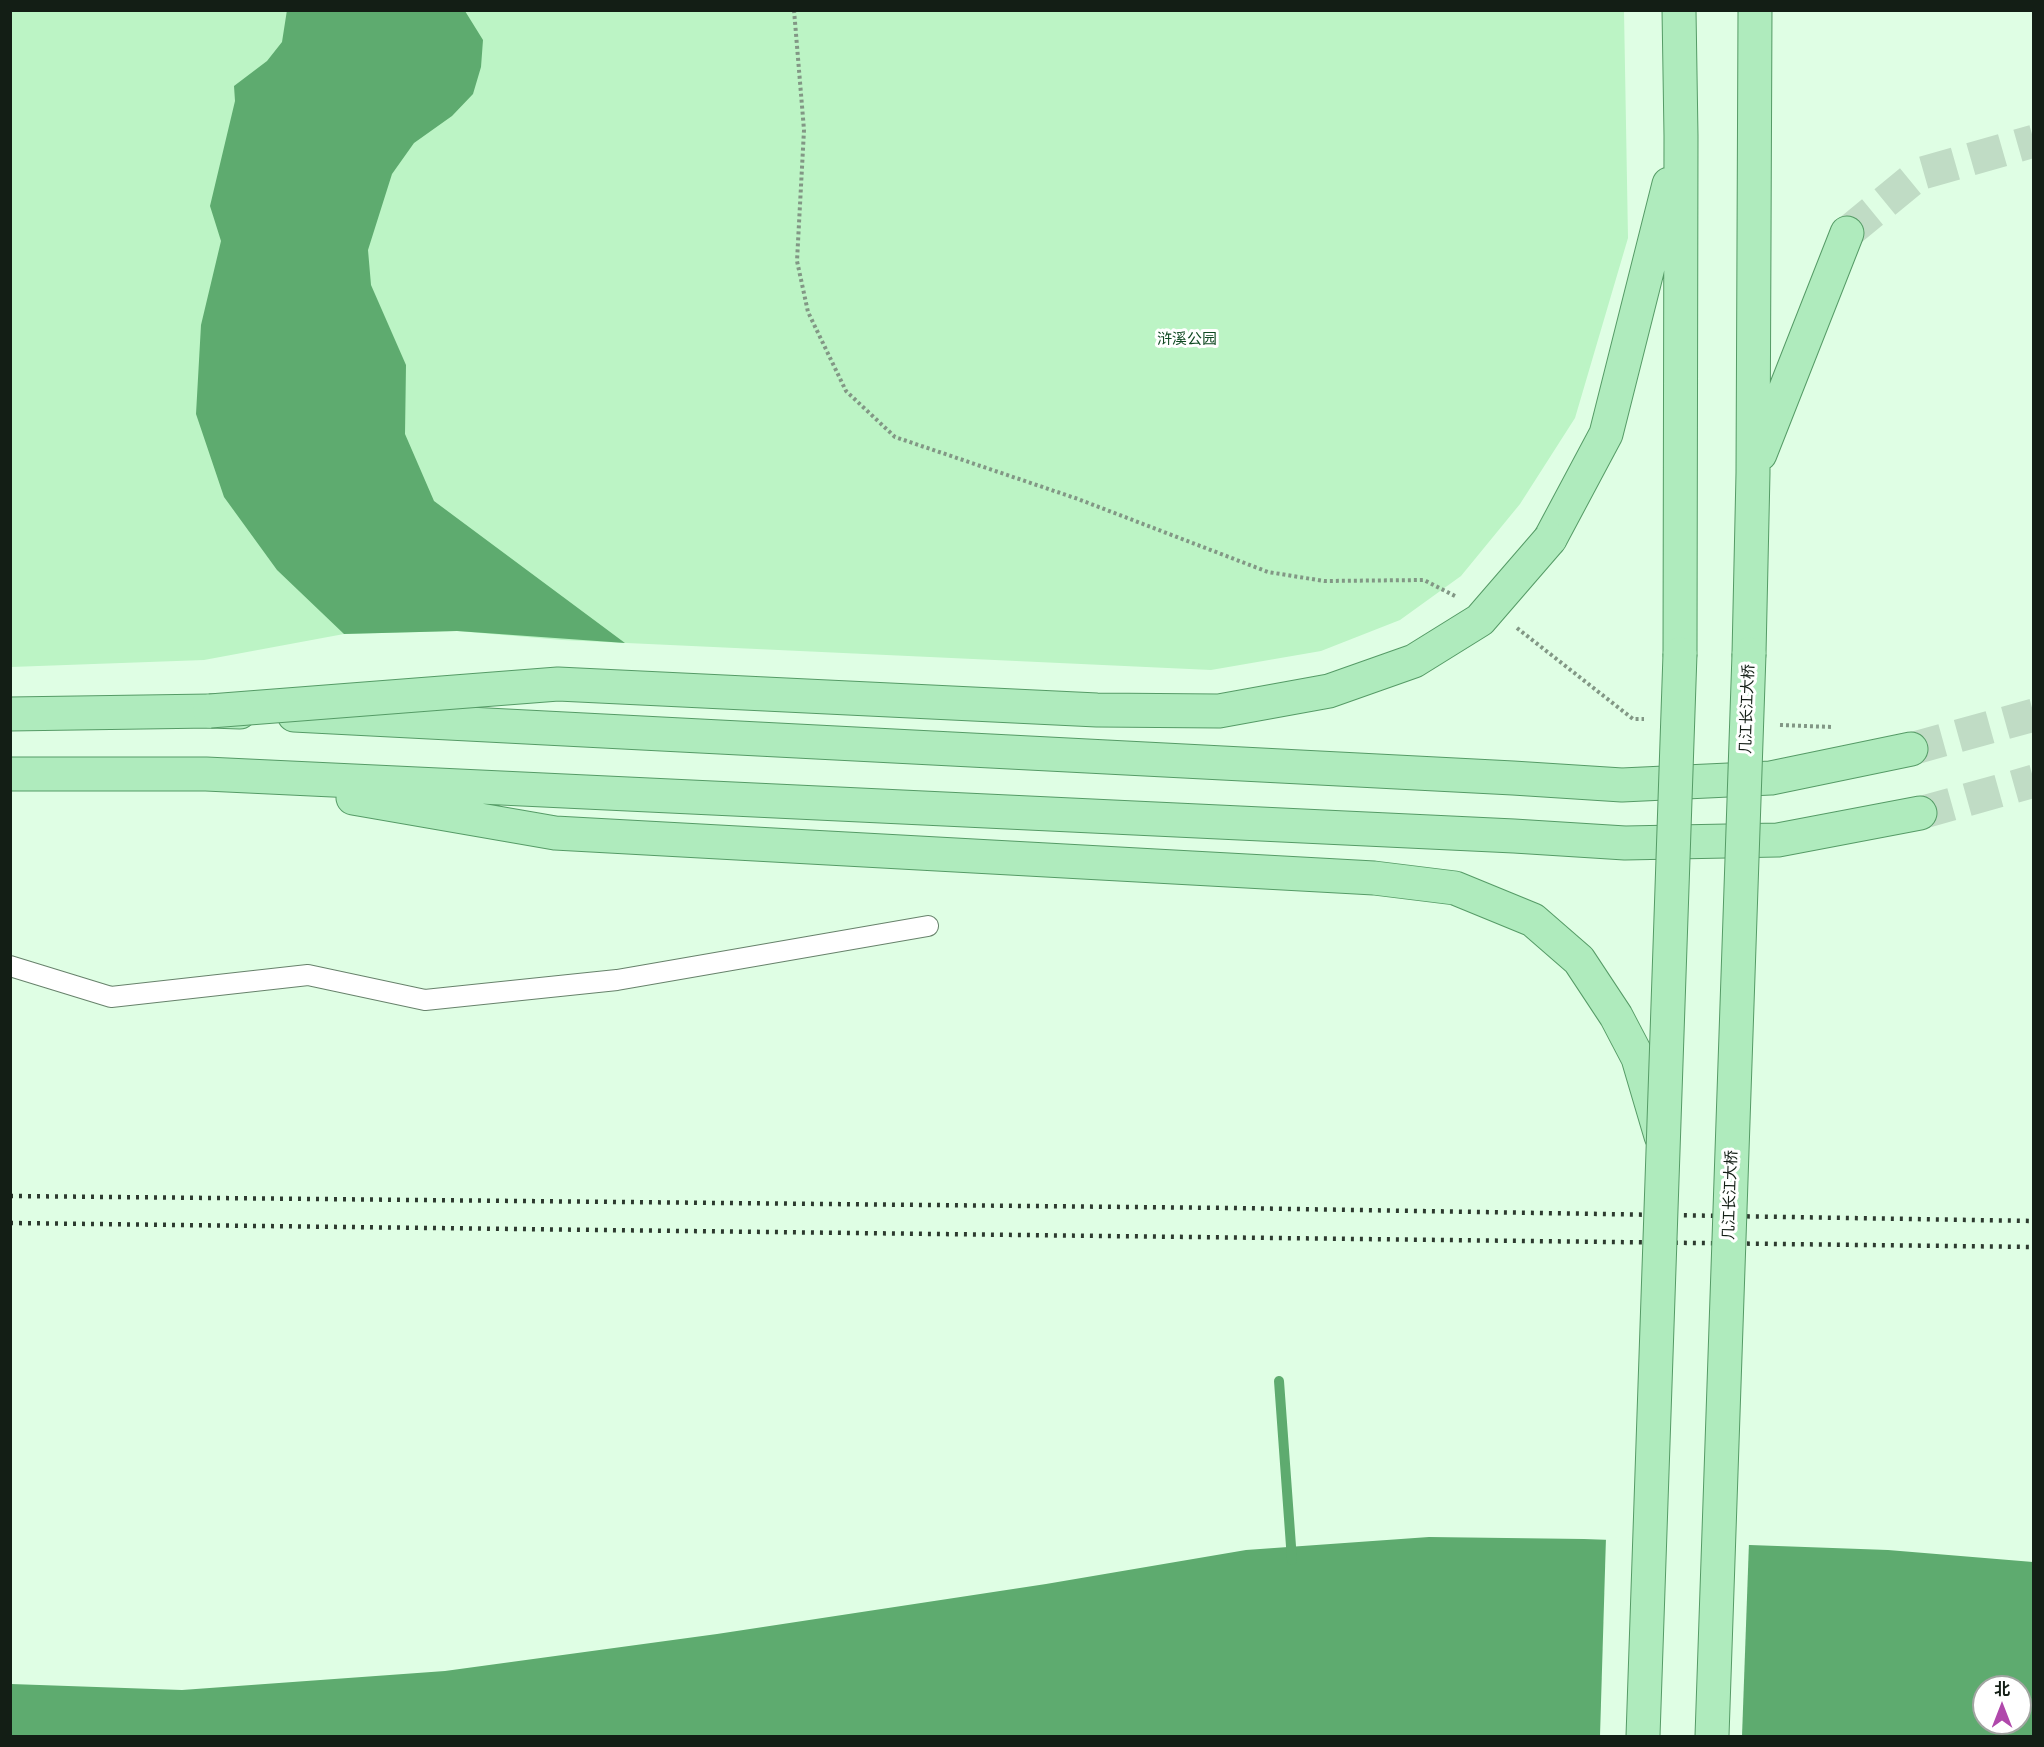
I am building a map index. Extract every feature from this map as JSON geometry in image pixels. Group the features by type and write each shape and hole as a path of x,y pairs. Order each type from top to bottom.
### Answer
{"main road":[{"path":"1643,1737 1680,654 1681,136 1679,10"},
{"name":"几江长江大桥","path":"1712,1737 1749,654 1753,472 1755,10"},
{"path":"10,714 210,711 558,684 1097,710 1219,711 1329,692 1414,661 1480,620 1550,539 1606,434 1681,136"},
{"path":"1753,472 1847,234"},
{"path":"210,711 1622,785 1771,778 1911,749"},
{"path":"10,774 206,774 1625,843 1778,840 1920,813"},
{"path":"206,774 555,833 1362,878 1455,888 1533,920 1579,960 1616,1016 1638,1058 1664,1146"}],"lane":[{"path":"10,966 111,998 308,975 425,1000 617,980 928,926"}],"path":[{"path":"794,10 804,130 797,261 808,312 846,391 895,437 1078,499 1268,572 1323,581 1424,580 1456,596"},
{"path":"1509,623 1633,719 1645,719"},
{"path":"1777,725 1836,727"}],"green space":[{"name":"浒溪公园","path":"10,11 1624,11 1628,238 1575,418 1520,504 1461,576 1400,620 1321,651 1211,670 562,640 457,631 344,634 204,660 11,667"}],"shaded area":[{"path":"287,10 465,11 483,40 481,67 473,94 452,116 414,143 392,174 368,250 371,285 406,365 405,434 434,501 625,643 457,631 344,634 277,570 224,497 196,414 201,325 221,241 210,206 235,101 234,86 267,61 282,42"},
{"path":"1429,1537 1584,1539 1888,1550 2033,1562 2033,1736 11,1736 11,1684 182,1690 445,1671 717,1634 1046,1584 1246,1550"}],"pier":[{"path":"1606,1537 1749,1542 1742,1736 1600,1736"}],"waterway":[{"path":"1279,1381 1292,1560"}],"tunnel":[{"path":"1847,233 1919,174 2034,141"},
{"path":"1911,749 2034,715"},
{"path":"1920,813 2034,781"}],"railway":[{"path":"10,1196 1233,1208 2034,1221"},
{"path":"10,1223 2034,1247"}]}
